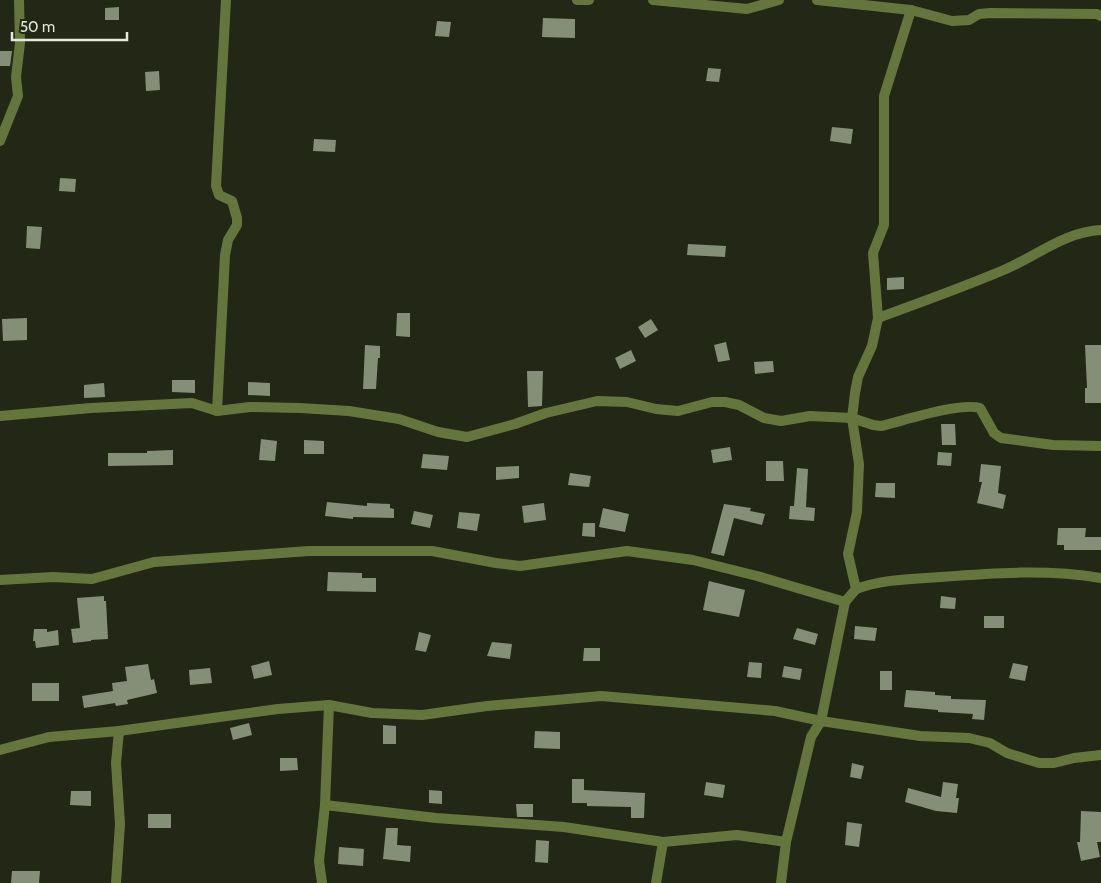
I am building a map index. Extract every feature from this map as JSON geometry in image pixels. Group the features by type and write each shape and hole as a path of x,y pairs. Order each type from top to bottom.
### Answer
{"street":[{"path":"0,141 18,96 16,77 20,43 19,0"},
{"path":"217,411 225,255 228,240 237,225 234,204 230,199 220,195 216,186 226,0"},
{"path":"577,0 590,0"},
{"path":"653,0 747,9 779,0"},
{"path":"817,0 911,10 952,21 969,20 979,14 991,13 1097,14 1101,16"},
{"path":"856,589 848,554 857,512 859,464 852,418 858,377 872,346 878,318 873,253 884,224 884,96 911,10"},
{"path":"878,318 984,279 1063,240 1094,230 1101,230"},
{"path":"0,416 91,408 192,403 217,411 250,407 350,411 399,419 438,432 467,437 516,424 546,413 597,401 627,402 656,409 678,411 712,402 725,402 739,405 764,418 781,420 810,416 852,418 873,426 881,426 949,409 975,407 980,408 994,433 1001,438 1052,445 1101,446"},
{"path":"0,580 53,577 92,579 154,562 309,550 432,551 520,566 627,551 693,560 757,576 845,602"},
{"path":"781,883 786,842 811,737 821,721 845,602 856,589 867,585 897,580 1031,572 1101,578"},
{"path":"0,750 49,737 119,731 278,709 328,705 372,713 422,715 487,706 601,696 775,711 821,721 920,736 969,738 990,743 1007,753 1039,763 1054,763 1074,758 1101,755"},
{"path":"322,883 319,861 326,805 328,705"},
{"path":"116,883 120,824 116,763 119,731"},
{"path":"326,805 436,818 564,827 663,842 737,835 786,842"},
{"path":"656,883 663,842"}],"building":[{"path":"119,7 119,20 105,20 105,8"},
{"path":"543,18 575,19 575,38 542,37"},
{"path":"437,21 451,22 449,37 435,36"},
{"path":"0,51 12,51 10,66 0,66"},
{"path":"708,68 721,69 719,82 706,81"},
{"path":"159,71 160,90 146,91 145,72"},
{"path":"832,127 853,129 851,144 830,141"},
{"path":"314,139 336,140 335,152 313,151"},
{"path":"60,178 76,179 75,192 59,191"},
{"path":"27,226 42,227 40,249 26,248"},
{"path":"688,244 726,246 725,257 687,255"},
{"path":"904,277 904,289 887,290 887,278"},
{"path":"397,313 410,313 410,337 396,336"},
{"path":"27,318 27,340 3,341 2,319"},
{"path":"651,319 658,330 645,338 638,327"},
{"path":"726,342 730,360 718,362 714,345"},
{"path":"365,345 380,346 376,389 363,389"},
{"path":"1085,345 1101,345 1101,403 1085,403 1085,388 1087,388"},
{"path":"631,350 636,361 620,369 615,358"},
{"path":"773,361 774,372 755,374 754,362"},
{"path":"527,371 543,371 542,406 528,407"},
{"path":"172,380 195,380 195,393 172,392"},
{"path":"248,382 270,383 270,396 248,395"},
{"path":"104,383 105,397 84,398 84,385"},
{"path":"941,424 955,424 956,445 942,445"},
{"path":"261,439 277,441 275,461 259,460"},
{"path":"304,440 324,441 324,454 304,454"},
{"path":"730,447 732,460 713,463 711,450"},
{"path":"173,450 173,465 108,466 108,453 147,453 147,451"},
{"path":"938,452 952,453 951,466 937,465"},
{"path":"423,454 449,456 447,470 421,468"},
{"path":"766,461 783,461 784,481 766,481"},
{"path":"981,464 1001,466 998,493 1006,495 1003,509 977,503 982,482 979,482"},
{"path":"519,466 519,478 496,480 496,467"},
{"path":"797,468 808,469 806,507 815,508 814,521 789,519 790,506 794,506"},
{"path":"570,473 591,476 589,487 568,485"},
{"path":"876,483 895,483 895,498 875,497"},
{"path":"327,502 367,506 367,503 390,504 390,508 394,509 394,518 353,517 353,519 325,516"},
{"path":"544,503 546,520 524,523 522,506"},
{"path":"724,504 751,508 750,511 765,514 762,525 734,518 724,556 711,553"},
{"path":"603,508 629,514 625,532 599,527"},
{"path":"414,511 433,515 430,528 411,524"},
{"path":"459,512 480,514 477,531 457,528"},
{"path":"583,523 595,523 595,537 582,536"},
{"path":"1058,528 1086,528 1085,537 1101,537 1101,550 1064,550 1064,545 1057,545"},
{"path":"328,572 362,573 362,578 376,578 376,592 327,591"},
{"path":"709,581 745,590 739,617 703,610"},
{"path":"104,596 104,601 106,601 108,639 73,643 71,629 80,628 77,598"},
{"path":"941,596 956,598 955,609 940,608"},
{"path":"984,616 1004,616 1004,628 984,628"},
{"path":"855,626 877,628 875,641 854,639"},
{"path":"797,628 818,634 815,645 793,639"},
{"path":"34,629 47,629 47,632 58,630 59,645 36,648 35,641 33,641"},
{"path":"419,632 431,635 426,652 415,650"},
{"path":"492,642 512,644 510,659 487,656"},
{"path":"584,648 600,648 600,661 583,661"},
{"path":"269,661 272,675 254,679 251,666"},
{"path":"749,662 762,663 761,678 747,677"},
{"path":"1013,663 1028,666 1025,681 1009,678"},
{"path":"148,664 151,680 154,679 157,693 127,700 128,704 116,706 115,703 84,708 82,696 113,691 112,683 127,681 125,667"},
{"path":"784,666 802,669 800,680 782,677"},
{"path":"210,668 212,683 190,685 189,670"},
{"path":"880,671 892,671 892,690 880,690"},
{"path":"32,683 59,683 59,701 32,701"},
{"path":"906,690 935,692 935,695 951,696 951,699 986,700 984,720 972,719 973,714 938,712 938,710 904,707"},
{"path":"249,723 252,735 233,740 230,728"},
{"path":"383,725 396,726 396,744 383,744"},
{"path":"535,731 560,732 560,749 534,748"},
{"path":"280,758 297,758 298,770 280,771"},
{"path":"852,763 864,766 861,779 850,777"},
{"path":"572,779 584,779 584,790 645,793 644,818 631,818 631,807 587,806 587,803 572,803"},
{"path":"706,782 725,785 723,798 704,795"},
{"path":"943,782 958,784 956,798 959,798 957,813 936,811 905,802 908,788 941,797"},
{"path":"429,790 442,791 442,804 429,803"},
{"path":"71,791 91,791 91,806 70,805"},
{"path":"516,804 533,804 533,817 517,817"},
{"path":"1081,811 1101,812 1101,842 1097,842 1100,857 1081,861 1077,842 1080,842"},
{"path":"148,814 171,814 171,828 148,828"},
{"path":"847,822 862,824 859,847 845,845"},
{"path":"386,828 398,828 397,845 411,846 410,862 383,859"},
{"path":"536,840 549,841 548,863 535,862"},
{"path":"339,847 364,849 363,866 338,864"},
{"path":"12,871 40,871 39,883 11,883"}]}
